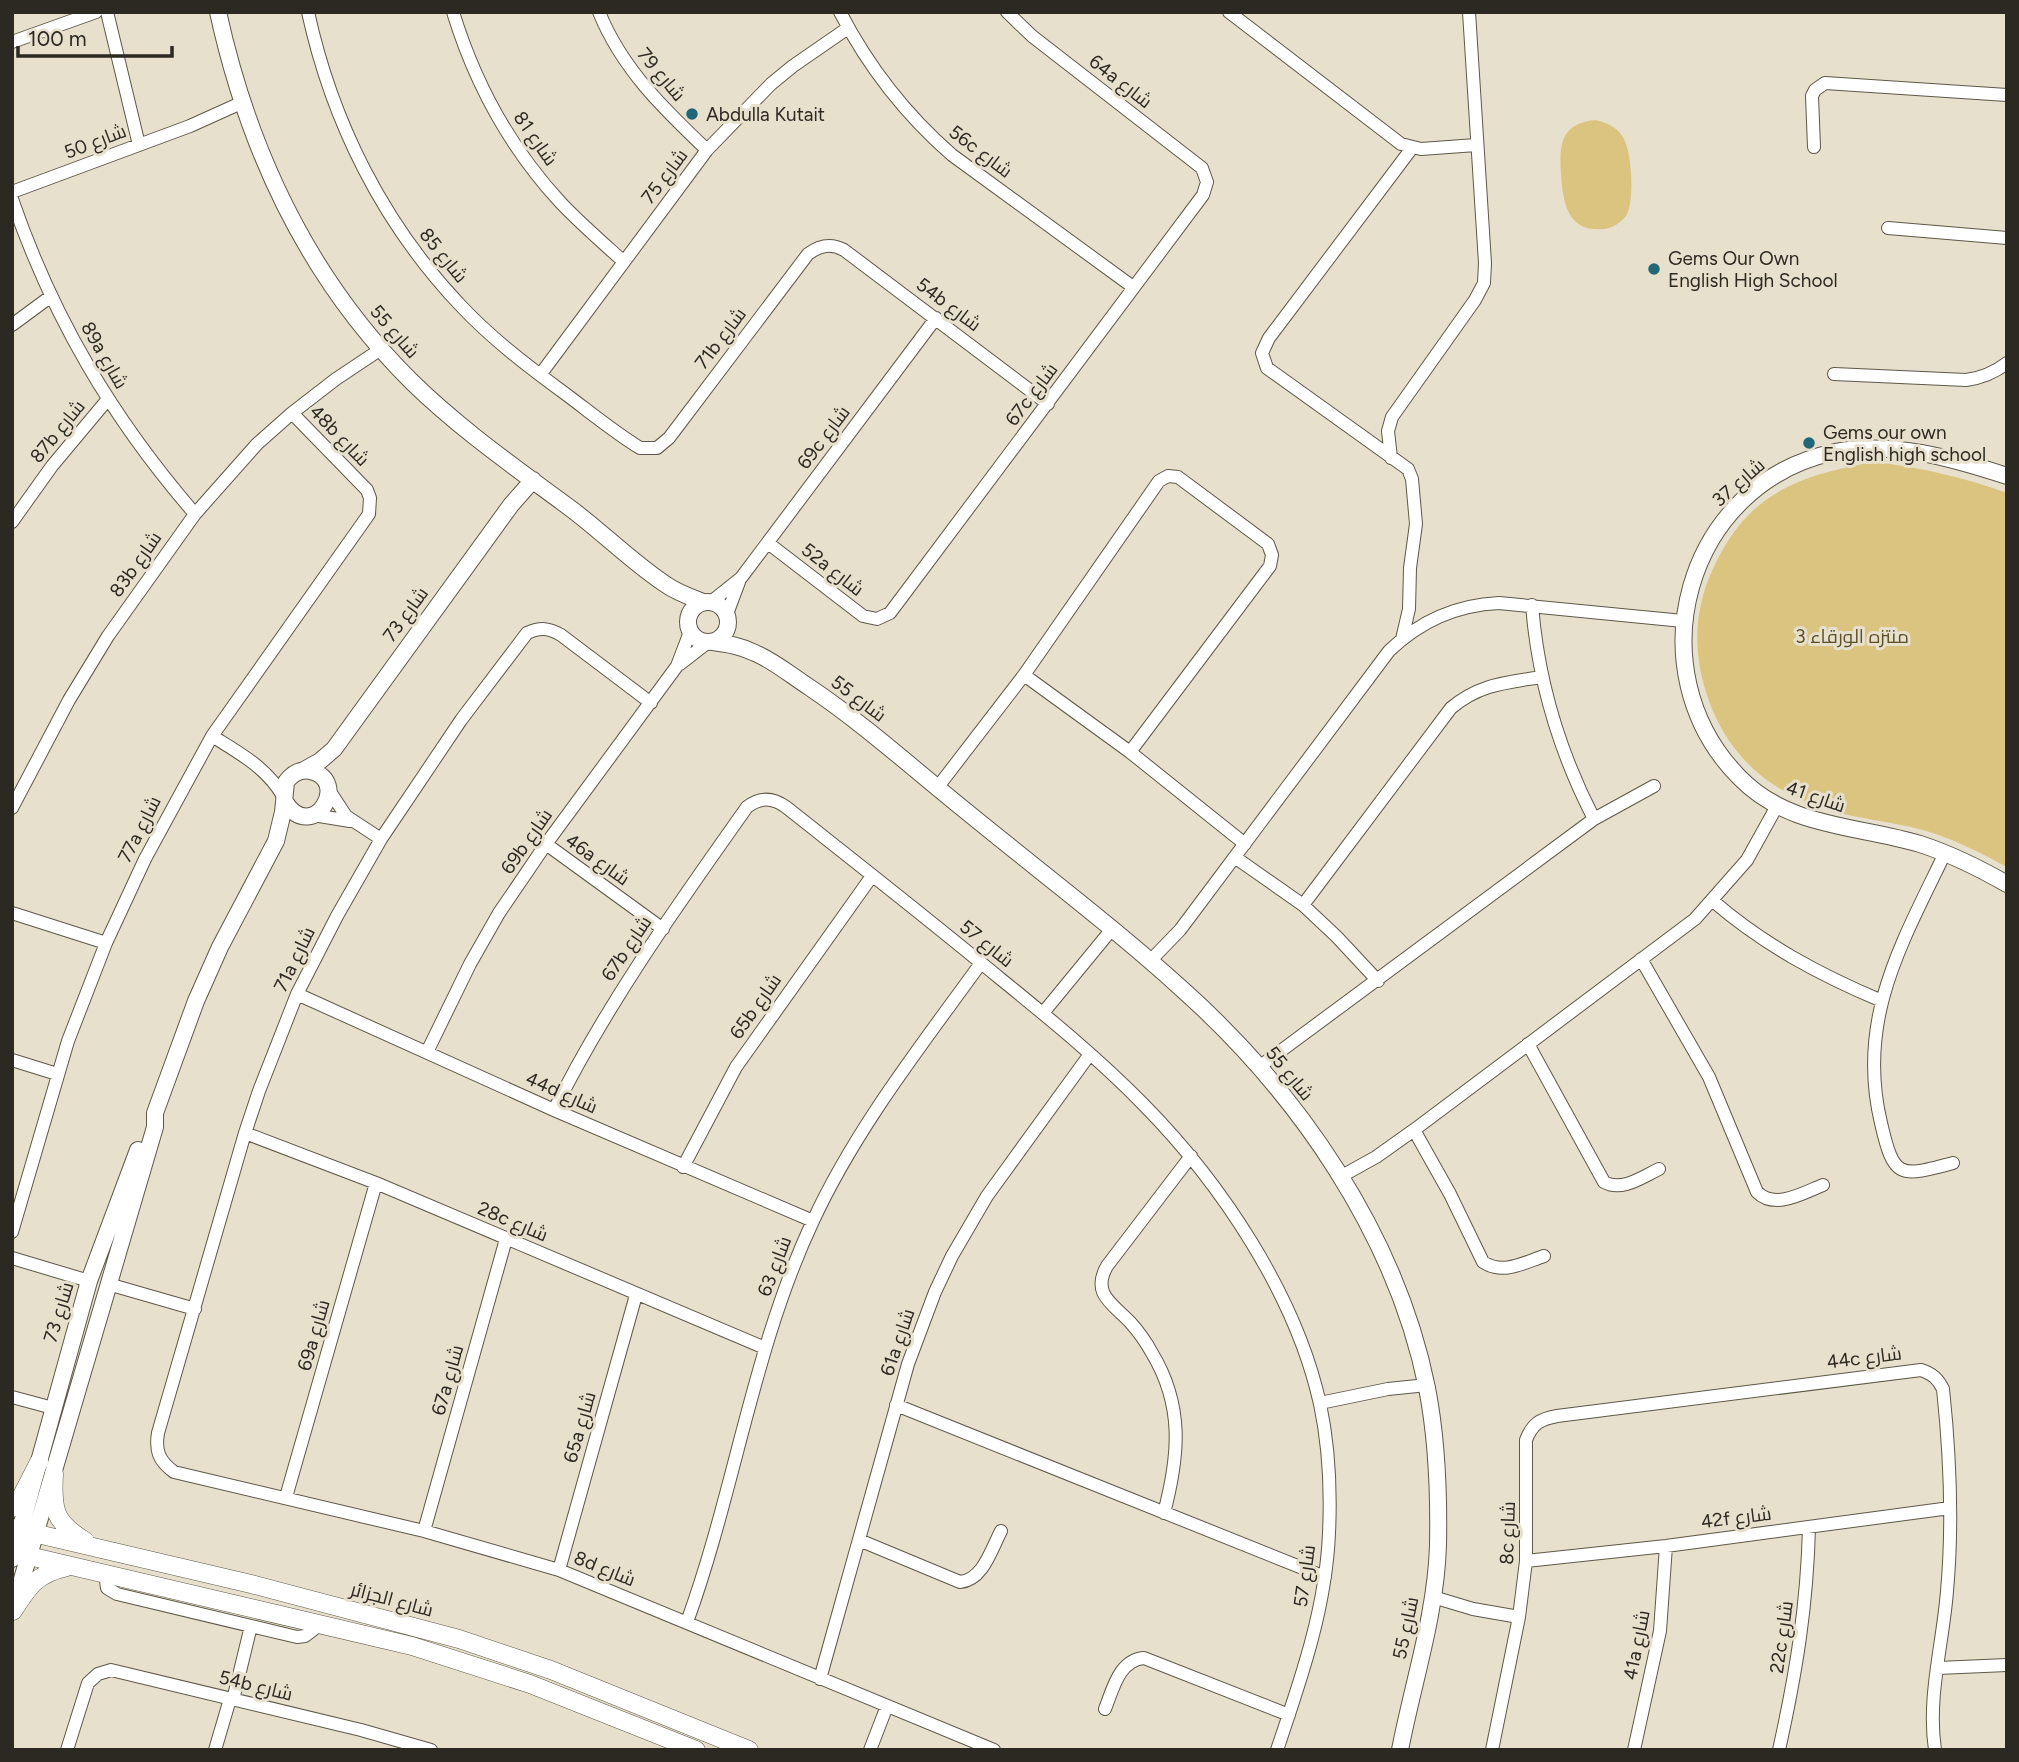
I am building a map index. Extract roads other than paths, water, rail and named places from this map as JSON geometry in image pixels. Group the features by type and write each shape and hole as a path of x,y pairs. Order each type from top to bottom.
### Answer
{"main road":[{"path":"12,1508 19,1501 39,1462"},
{"path":"54,1474 53,1501 58,1517 69,1531 94,1547"},
{"name":"شارع الجزائر","path":"23,1530 251,1584 459,1639 551,1670 749,1750"},
{"name":"شارع الجزائر","path":"17,1555 74,1565 412,1646 491,1670 696,1750"},
{"path":"12,1612 37,1578 74,1565"}],"street":[{"path":"12,41 96,12"},
{"path":"107,12 139,145"},
{"name":"شارع 55","path":"218,12 242,107 262,159 302,238 331,285 378,346 433,401 665,584 707,602"},
{"name":"شارع 85","path":"308,12 324,74 345,130 384,206 407,241 461,307 495,338 631,442 647,449"},
{"name":"شارع 81","path":"453,12 477,78 513,143 562,204 624,262"},
{"name":"شارع 79","path":"599,12 634,74 665,110 707,150"},
{"name":"56c شارع","path":"840,12 861,52 893,97 931,137 1133,287"},
{"name":"64a شارع","path":"1007,12 1032,36 1196,162 1205,174 1207,182"},
{"path":"1229,12 1392,139 1412,148 1476,145"},
{"path":"1391,458 1388,431 1392,417 1475,300 1484,283 1485,263 1469,12"},
{"name":"شارع 75","path":"540,375 707,150 771,84 848,27"},
{"path":"1814,148 1812,96 1819,86 1825,83 2007,95"},
{"name":"شارع 50","path":"12,192 242,107"},
{"path":"1402,639 1411,595 1410,568 1415,532 1415,508 1408,469 1267,368 1262,353 1269,338 1412,148"},
{"name":"67c شارع","path":"877,619 890,613 1048,404 1203,195 1207,182"},
{"name":"89a شارع","path":"12,199 50,297 107,399 148,457 195,513"},
{"path":"1888,228 2007,238"},
{"name":"54b شارع","path":"822,246 830,245 844,250 1048,404"},
{"name":"71b شارع","path":"647,449 657,448 669,438 808,254 822,246"},
{"path":"12,325 50,297"},
{"name":"69c شارع","path":"707,602 741,578 936,318"},
{"name":"83b شارع","path":"12,808 69,699 108,636 195,513 222,481 292,413 336,379 350,372 378,346"},
{"path":"1834,374 1966,380 1981,378 2007,363"},
{"name":"87b شارع","path":"12,522 59,457 107,399"},
{"name":"48b شارع","path":"292,413 361,484"},
{"name":"شارع 37","path":"1683,621 1688,590 1696,567 1720,526 1761,485 1803,462 1834,452 1874,448 1929,454 2007,476"},
{"path":"937,788 1024,675 1159,481 1178,477 1268,544 1272,555 1270,566 1130,752"},
{"name":"شارع 73","path":"301,771 320,761 334,749 518,499 530,478"},
{"name":"77a شارع","path":"12,1232 57,1074 106,943 155,838 212,736 369,514 370,498 361,484"},
{"name":"52a شارع","path":"768,543 856,611 869,619 877,619"},
{"name":"69c شارع","path":"727,616 741,578"},
{"name":"شارع 55","path":"665,584 689,627"},
{"path":"707,602 723,608 727,616 727,630 719,639 710,642 694,637 689,627 692,610 707,602"},
{"path":"1154,964 1389,651 1434,618 1451,611 1489,603 1683,621"},
{"path":"1532,605 1541,677 1562,751 1594,820"},
{"name":"شارع 55","path":"727,616 738,633 757,653 847,714 1112,929 1211,1016 1259,1067 1303,1123 1343,1182 1387,1265 1413,1336 1432,1417 1438,1547 1433,1602 1398,1750"},
{"name":"شارع 41","path":"1683,621 1684,664 1693,705 1701,725 1719,754 1741,779 1777,806 1821,823 1892,837 1945,853 2007,884"},
{"name":"69b شارع","path":"427,1052 484,938 545,844 677,666 689,627"},
{"name":"71a شارع","path":"184,1475 164,1465 158,1456 156,1445 245,1133 297,995 337,916 381,839 461,720 527,633 538,628 551,629 651,703"},
{"name":"شارع 55","path":"710,642 734,645 757,653"},
{"name":"69b شارع","path":"677,666 710,642"},
{"path":"1024,675 1130,752 1245,844"},
{"path":"1303,905 1451,708 1466,696 1485,687 1541,677"},
{"path":"212,736 256,763 272,778 294,813 353,822"},
{"name":"شارع 73","path":"327,785 334,749"},
{"path":"256,763 276,770 313,771 327,785 339,808 353,822 381,839"},
{"path":"284,799 286,782 301,771"},
{"path":"310,816 325,806 327,785"},
{"path":"1259,1067 1594,820 1654,786"},
{"name":"شارع 73","path":"276,841 284,799"},
{"name":"شارع 57","path":"742,814 754,802 771,799 779,802 1043,1013 1144,1105 1191,1156 1226,1201 1266,1269 1282,1299 1320,1403 1330,1492 1325,1577 1311,1645 1277,1750"},
{"path":"1343,1182 1686,926 1713,901 1747,860 1777,806"},
{"name":"67b شارع","path":"554,1110 604,1016 742,814"},
{"name":"شارع 73","path":"23,1530 53,1408 89,1282 147,1124 155,1113 201,990 242,904 276,841 290,827 310,816"},
{"name":"46a شارع","path":"545,844 663,929"},
{"path":"1945,853 1894,961 1882,1001 1874,1056 1874,1084 1884,1138 1893,1162 1904,1172 1913,1173 1953,1163"},
{"path":"1236,858 1303,905 1338,937 1378,981"},
{"name":"65b شارع","path":"683,1167 736,1067 872,876"},
{"path":"1713,901 1786,954 1838,983 1882,1001"},
{"path":"12,913 106,943"},
{"path":"1043,1013 1112,929"},
{"path":"1641,959 1709,1077 1757,1192 1770,1201 1778,1201 1823,1185"},
{"name":"شارع 63","path":"687,1622 721,1518 765,1348 813,1221 852,1149 885,1097 981,963"},
{"name":"44d شارع","path":"297,995 683,1167 813,1221"},
{"path":"1528,1044 1604,1182 1620,1187 1659,1169"},
{"name":"61a شارع","path":"820,1679 896,1405 924,1319 972,1220 1015,1154 1090,1054"},
{"path":"12,1060 57,1074"},
{"name":"شارع 73","path":"23,1530 54,1474 155,1127 155,1113"},
{"path":"1414,1130 1450,1194 1483,1262 1492,1268 1503,1270 1544,1256"},
{"name":"28c شارع","path":"245,1133 376,1183 765,1348"},
{"path":"1164,1514 1177,1450 1173,1404 1157,1361 1145,1341 1103,1295 1100,1285 1101,1275 1107,1266 1191,1156"},
{"name":"69a شارع","path":"286,1497 376,1183"},
{"name":"67a شارع","path":"424,1531 506,1239"},
{"path":"12,1258 89,1282"},
{"path":"108,1284 195,1309"},
{"name":"65a شارع","path":"559,1570 636,1295"},
{"name":"44c شارع","path":"1526,1451 1530,1430 1537,1422 1546,1418 1922,1370 1931,1373 1943,1389 1950,1508 1948,1589 1932,1710 1936,1750"},
{"path":"1320,1403 1425,1381"},
{"path":"12,1397 53,1408"},
{"path":"896,1405 1325,1577"},
{"name":"8c شارع","path":"1492,1750 1519,1617 1526,1562 1526,1451"},
{"name":"8d شارع","path":"184,1475 424,1531 559,1570 994,1750"},
{"name":"42f شارع","path":"1526,1562 1950,1508"},
{"name":"22c شارع","path":"1779,1750 1791,1703 1805,1617 1809,1528"},
{"path":"12,1612 17,1555 23,1530"},
{"path":"859,1540 960,1582 976,1577 1001,1531"},
{"name":"41a شارع","path":"1634,1750 1660,1631 1666,1546"},
{"path":"105,1574 107,1588 117,1594 251,1626 302,1637 322,1623"},
{"path":"1433,1602 1519,1617"},
{"path":"215,1750 251,1626"},
{"path":"1105,1709 1124,1667 1136,1659 1144,1658 1289,1715"},
{"path":"1938,1668 2007,1664"},
{"name":"54b شارع","path":"67,1750 88,1682 98,1674 111,1670 361,1730 431,1750"},
{"path":"870,1750 887,1706"}],"place":[{"name":"Abdulla Kutait","path":"692,114"},
{"name":"Gems Our Own English High School","path":"1654,269"},
{"name":"Gems our own English high school","path":"1809,443"}],"park label":[{"name":"منتزه الورقاء 3","path":"1852,636"}]}
